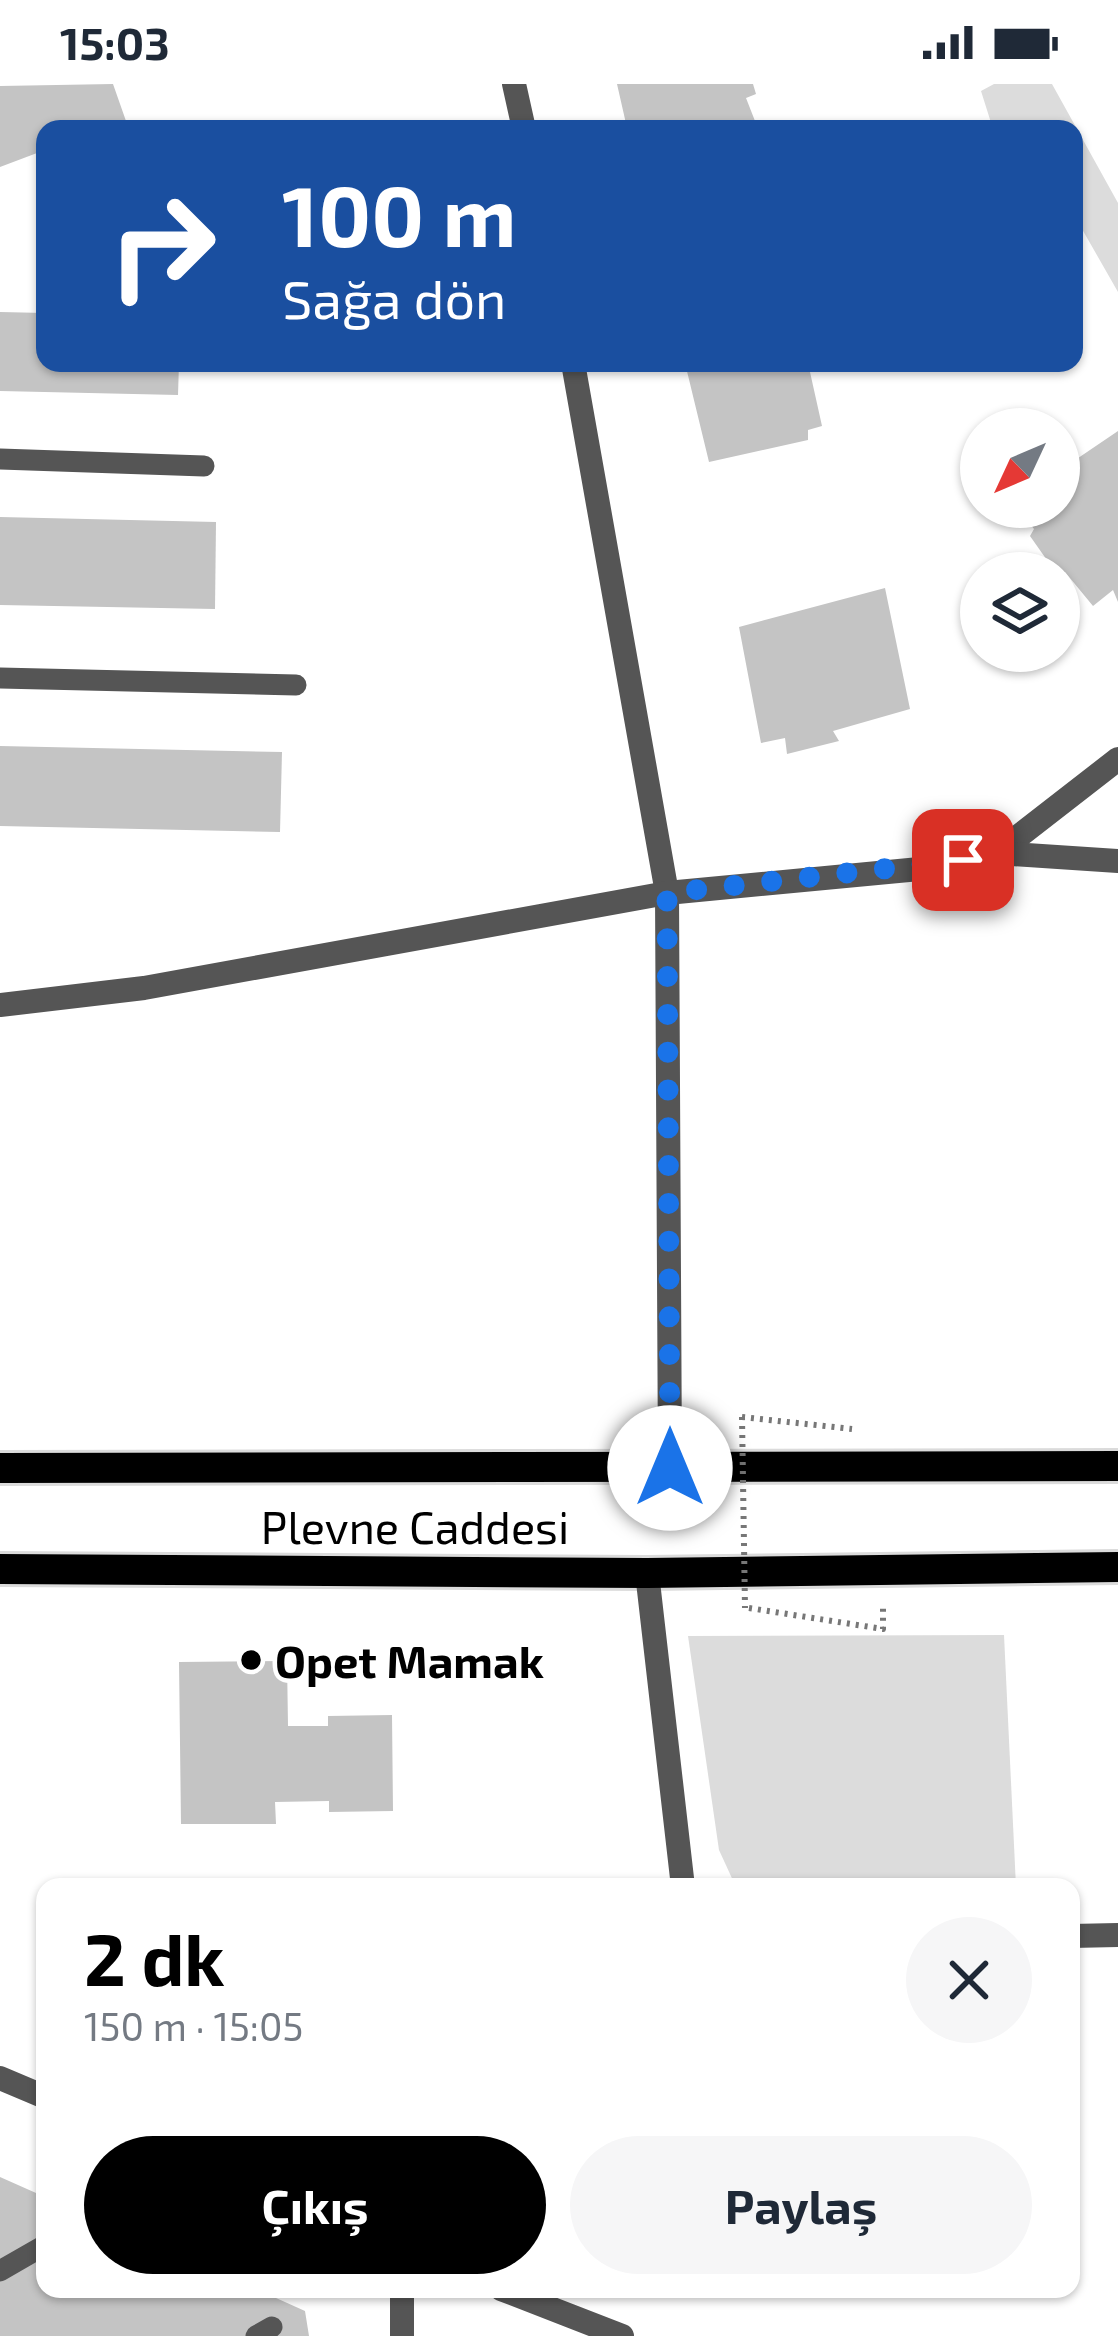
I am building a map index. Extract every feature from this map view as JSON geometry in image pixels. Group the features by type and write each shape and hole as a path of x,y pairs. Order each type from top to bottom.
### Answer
{"main road":[{"name":"Plevne Caddesi","path":"0,1468 1118,1466"},
{"name":"Plevne Caddesi","path":"0,1569 647,1573 1118,1567"}],"street":[{"path":"514,84 522,120"},
{"path":"575,372 667,893 670,1468"},
{"path":"997,853 1118,759"},
{"path":"0,1005 144,988 667,893 930,868 997,853 1118,861"},
{"path":"647,1573 682,1878"},
{"path":"1080,1936 1118,1935"},
{"path":"0,2078 36,2093"},
{"path":"402,2298 402,2336"},
{"path":"524,2298 622,2336"}],"lane":[{"path":"0,459 204,466"},
{"path":"0,678 296,685"},
{"path":"0,2271 36,2250"}],"path":[{"path":"854,1430 742,1417 745,1608 883,1629"}],"shaded area":[{"path":"994,84 1052,84 1072,120 990,120 981,91"},
{"path":"1083,140 1118,203 1118,292 1083,231"},
{"path":"1004,1635 1016,1878 732,1878 719,1850 688,1636"}],"building":[{"path":"113,84 126,120 36,120 36,153 0,167 0,86"},
{"path":"617,84 753,84 756,94 746,98 755,120 625,120"},
{"path":"0,312 36,313 36,372 179,372 178,395 0,391"},
{"path":"687,372 810,372 822,426 808,430 808,440 709,462"},
{"path":"1118,431 1118,602 1113,590 1093,606 1080,590 1080,552 1041,552 1030,536 1033,528 1080,528 1080,457"},
{"path":"0,517 216,522 215,609 0,605"},
{"path":"885,588 910,709 833,731 839,741 787,754 785,738 761,743 739,627"},
{"path":"0,746 282,752 280,832 0,826"},
{"path":"287,1661 288,1726 328,1726 328,1716 392,1715 393,1811 329,1812 329,1801 275,1802 276,1824 181,1824 179,1662"},
{"path":"0,2177 36,2193 36,2298 276,2298 305,2311 309,2336 0,2336"}],"place":[{"name":"Opet Mamak","path":"251,1660"}],"route":[{"path":"670,1468 667,893 930,868 963,860"}]}
